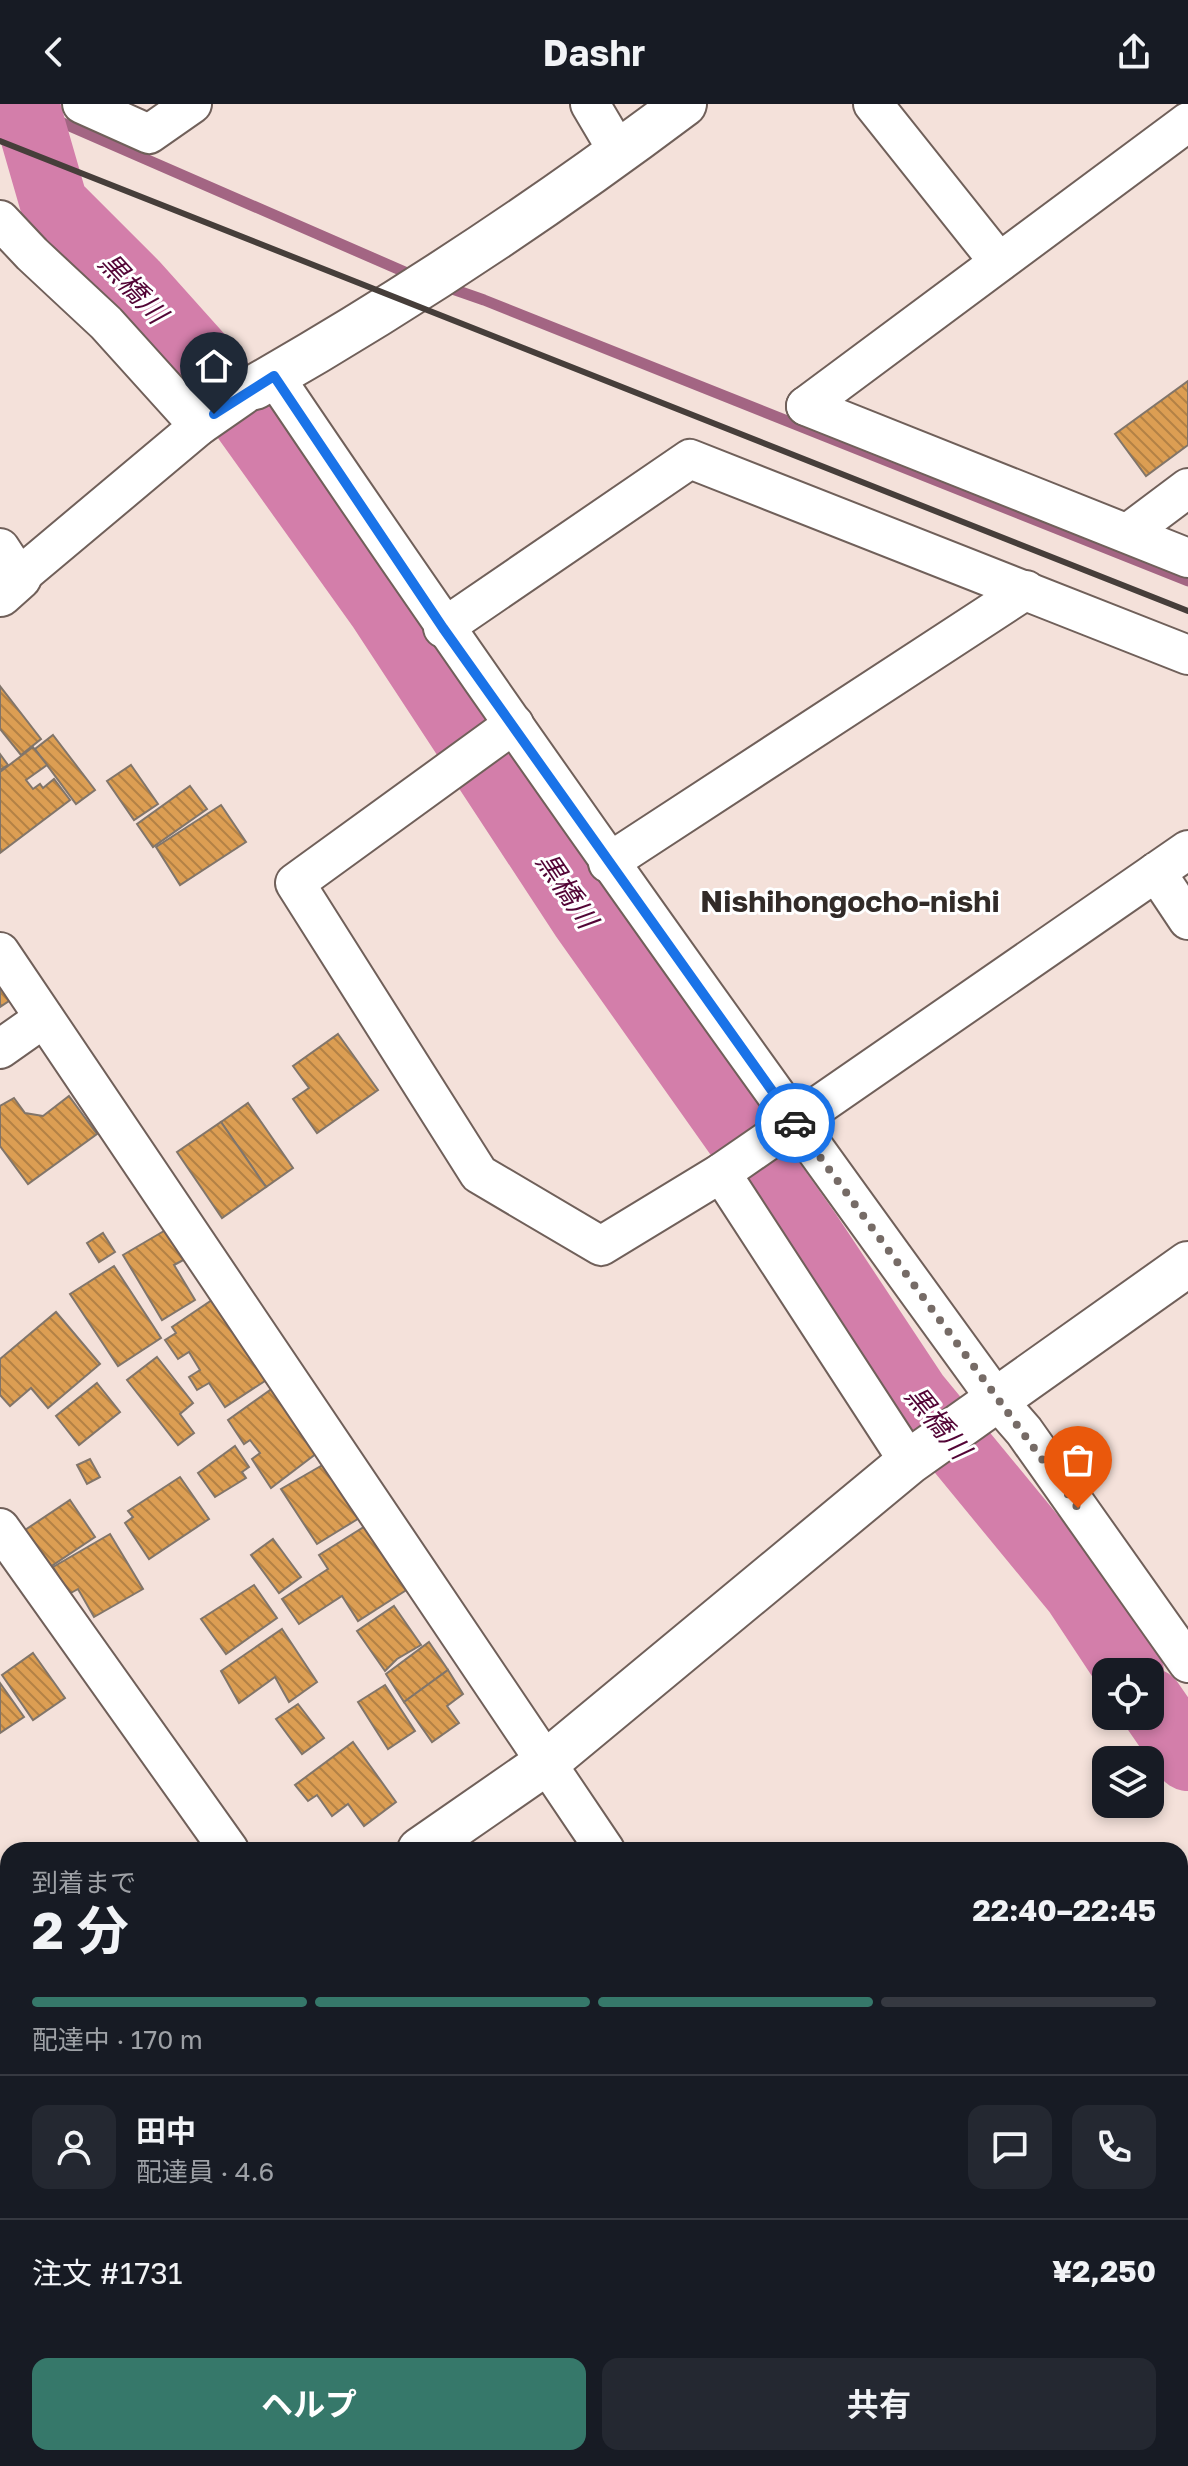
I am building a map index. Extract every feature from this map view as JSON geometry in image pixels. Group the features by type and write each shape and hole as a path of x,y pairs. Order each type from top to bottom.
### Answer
{"street":[{"path":"82,104 149,134 192,104"},
{"path":"590,104 619,153"},
{"path":"6,573 206,420 402,300 619,153 684,104"},
{"path":"873,104 999,262"},
{"path":"1188,122 806,406 1188,558"},
{"path":"0,220 206,420"},
{"path":"265,382 514,724 608,863 793,1121 997,1400 1024,1431 1188,1663"},
{"path":"443,628 690,459 1188,655"},
{"path":"1128,533 1188,488"},
{"path":"608,863 1026,590"},
{"path":"514,724 295,883 479,1174 601,1246 721,1173 1188,850"},
{"path":"1156,872 1188,920"},
{"path":"0,952 600,1842"},
{"path":"0,1049 44,1018"},
{"path":"721,1173 909,1462"},
{"path":"432,1842 547,1762 909,1462 1188,1264"},
{"path":"0,1528 223,1842"}],"building":[{"path":"1188,381 1188,445 1146,476 1115,434"},
{"path":"0,686 41,739 21,755 0,729"},
{"path":"53,735 95,790 76,804 35,749"},
{"path":"33,747 47,765 26,780 33,789 40,784 43,788 54,779 70,800 0,853 0,772"},
{"path":"0,754 8,765 0,770"},
{"path":"131,765 158,804 134,820 107,781"},
{"path":"190,786 207,809 153,847 137,824"},
{"path":"221,805 246,842 180,885 156,847"},
{"path":"0,969 18,995 0,1007"},
{"path":"338,1034 378,1090 317,1133 293,1099 309,1088 293,1066"},
{"path":"69,1096 97,1134 28,1184 0,1146 0,1106 14,1098 25,1113 43,1116"},
{"path":"248,1103 293,1168 266,1187 221,1122"},
{"path":"221,1122 266,1187 222,1218 177,1152"},
{"path":"169,1228 187,1258 174,1265 195,1300 162,1320 123,1255"},
{"path":"103,1233 115,1252 99,1262 87,1243"},
{"path":"114,1266 161,1338 118,1366 70,1294"},
{"path":"215,1298 268,1379 225,1407 209,1383 197,1390 189,1377 200,1370 189,1352 178,1359 165,1340 176,1333 172,1327"},
{"path":"56,1312 100,1364 48,1408 31,1388 10,1406 0,1395 0,1359"},
{"path":"157,1357 193,1403 180,1414 194,1433 178,1445 127,1380"},
{"path":"97,1383 120,1412 79,1445 56,1416"},
{"path":"273,1388 317,1453 271,1488 252,1459 260,1453 250,1440 244,1444 228,1420"},
{"path":"235,1446 249,1467 242,1472 246,1478 215,1497 198,1473"},
{"path":"90,1459 100,1477 87,1484 77,1465"},
{"path":"326,1463 361,1517 317,1544 281,1489"},
{"path":"180,1477 209,1519 149,1559 125,1523 133,1517 128,1511"},
{"path":"70,1500 95,1537 50,1567 25,1530"},
{"path":"367,1525 408,1589 358,1621 342,1596 299,1624 282,1599 328,1569 319,1555"},
{"path":"110,1534 143,1589 94,1617 78,1589 69,1594 53,1567"},
{"path":"273,1539 301,1577 279,1593 251,1555"},
{"path":"254,1585 277,1618 226,1654 201,1619"},
{"path":"394,1606 421,1645 397,1659 385,1671 357,1631"},
{"path":"282,1629 317,1682 289,1702 275,1677 239,1703 221,1671"},
{"path":"429,1642 448,1670 404,1702 386,1674"},
{"path":"33,1653 65,1698 33,1720 2,1675"},
{"path":"448,1670 463,1694 447,1706 459,1723 432,1742 404,1702"},
{"path":"0,1683 24,1717 0,1733"},
{"path":"385,1685 415,1731 388,1749 358,1702"},
{"path":"298,1704 324,1738 302,1754 276,1719"},
{"path":"353,1742 396,1802 364,1826 348,1804 332,1816 317,1795 308,1801 295,1785"}],"waterway":[{"name":"黒橋川","path":"23,104 54,204 134,284 211,370 382,609 584,917 809,1235 915,1395 1077,1592 1121,1658"},
{"path":"26,107 414,276"},
{"path":"441,285 1188,581"},
{"name":"黒橋川","path":"1164,1722 1188,1757"}],"railway":[{"path":"0,141 1188,611"}],"way so far":[{"path":"795,1123 1078,1508"}],"district":[{"name":"Nishihongocho-nishi","path":"850,902"}],"route":[{"path":"214,414 274,376 443,628 795,1123"}]}
